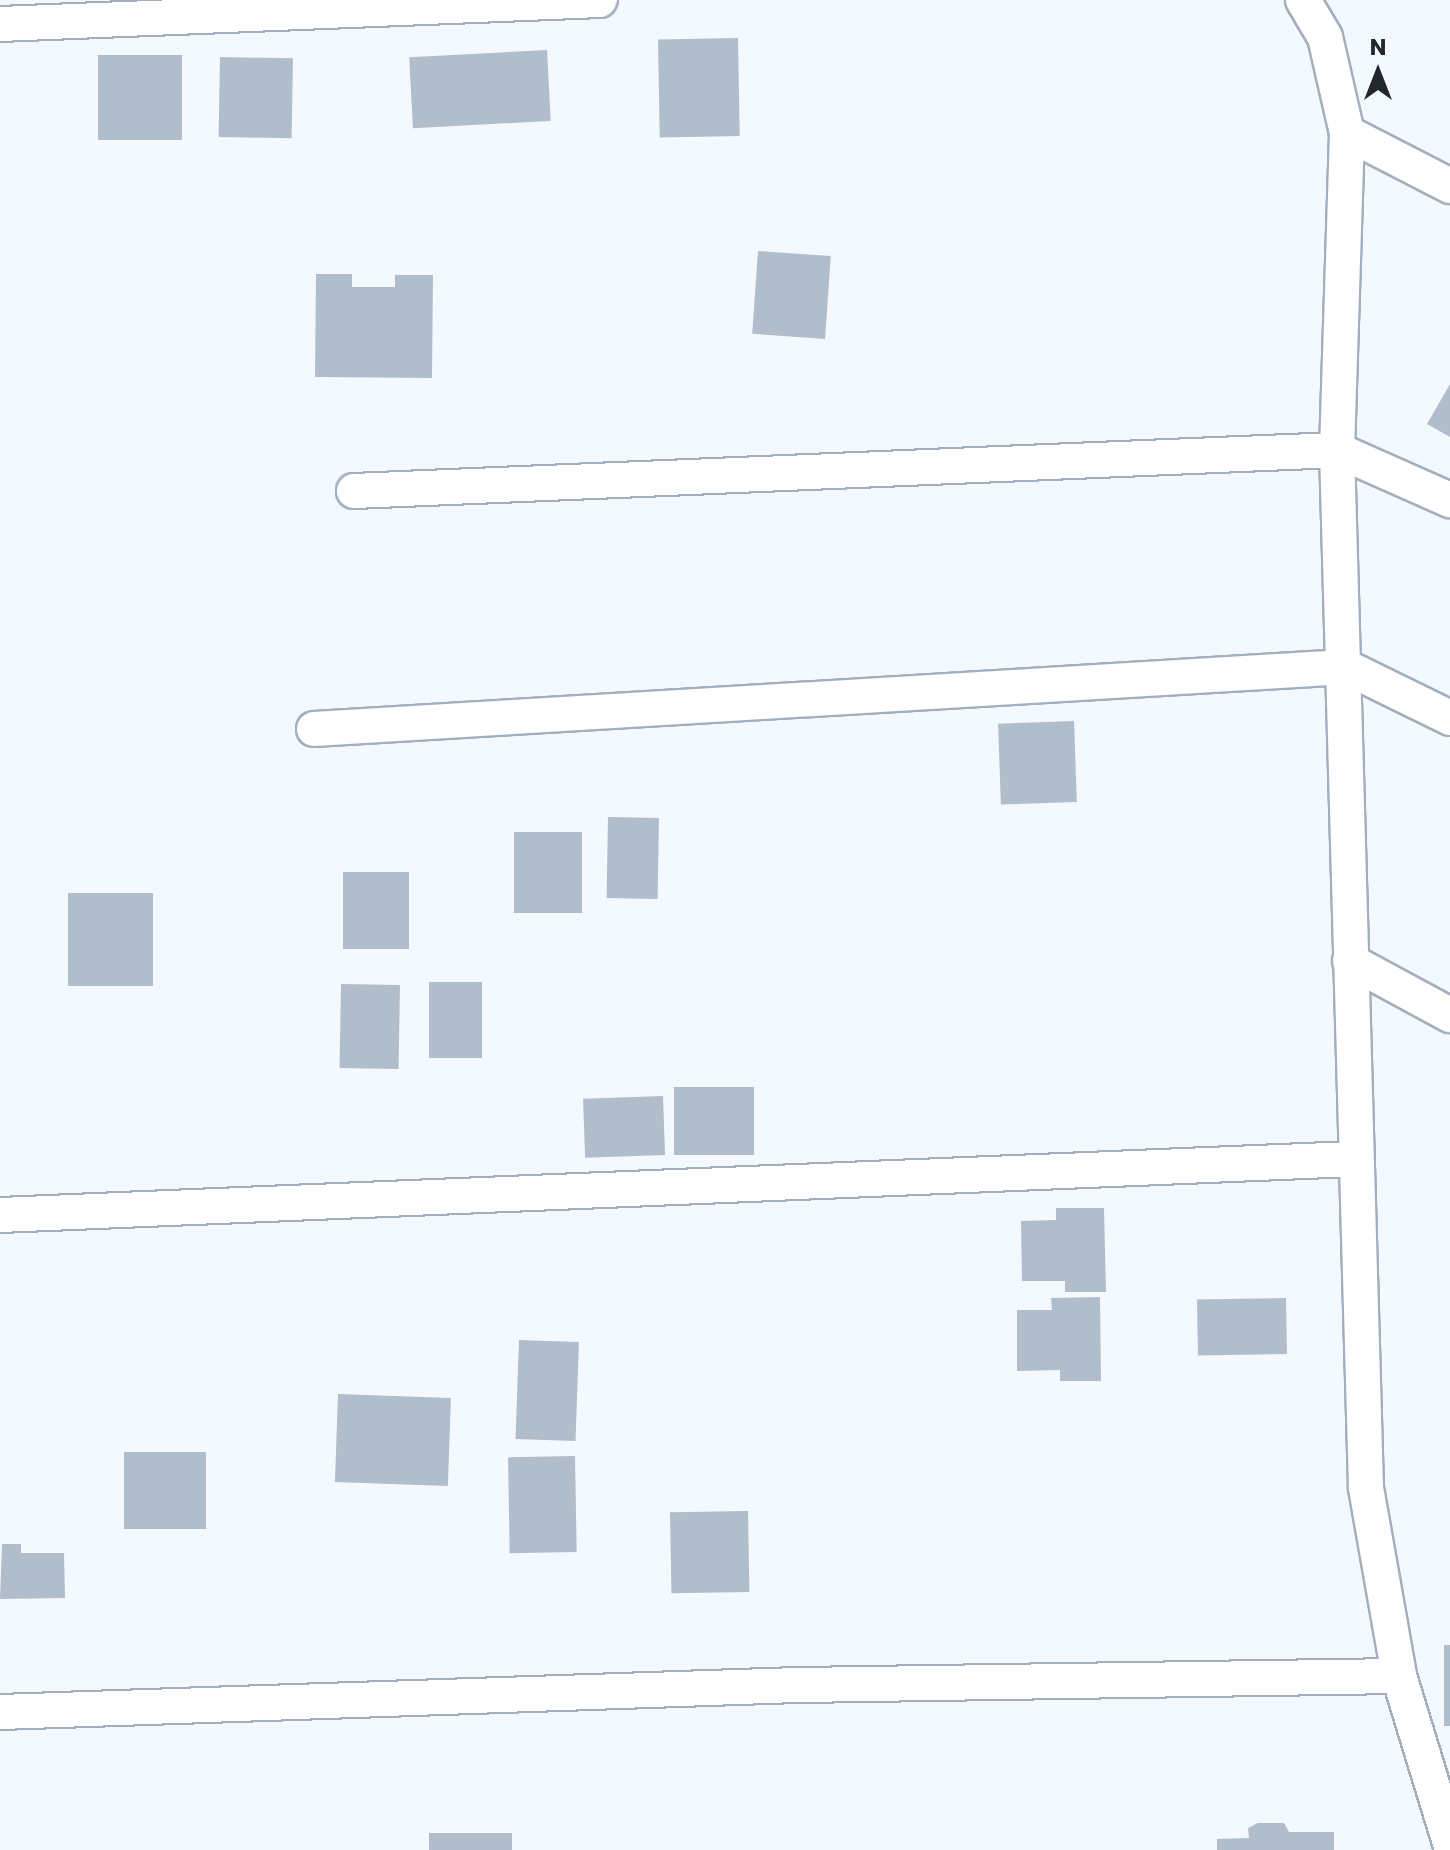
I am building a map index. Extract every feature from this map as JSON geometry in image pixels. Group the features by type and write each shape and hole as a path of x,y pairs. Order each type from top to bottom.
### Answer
{"street":[{"path":"0,24 600,0"},
{"path":"1303,0 1325,37 1347,133 1337,450 1346,667 1352,1159 1366,1488 1399,1676 1450,1843"},
{"path":"1347,133 1450,186"},
{"path":"354,491 1337,450 1450,500"},
{"path":"314,729 1346,667 1450,718"},
{"path":"1350,961 1450,1015"},
{"path":"0,1215 1352,1159"},
{"path":"0,1712 783,1685 1399,1676"}],"building":[{"path":"738,38 740,136 660,137 658,39"},
{"path":"547,50 551,121 413,128 409,57"},
{"path":"98,55 182,55 182,140 98,140"},
{"path":"220,57 293,58 292,138 219,137"},
{"path":"758,251 831,256 825,339 752,334"},
{"path":"316,274 352,274 352,287 395,287 395,275 433,275 432,378 315,377"},
{"path":"1450,384 1450,437 1427,424"},
{"path":"1074,721 1077,802 1001,805 998,724"},
{"path":"608,817 659,818 658,899 607,898"},
{"path":"514,832 582,832 582,913 514,913"},
{"path":"343,872 409,872 409,949 343,949"},
{"path":"68,893 153,893 153,986 68,986"},
{"path":"429,982 482,982 482,1058 429,1058"},
{"path":"341,984 400,985 399,1069 340,1068"},
{"path":"674,1087 754,1087 754,1155 674,1155"},
{"path":"663,1096 665,1155 585,1158 583,1099"},
{"path":"1056,1208 1104,1208 1106,1292 1065,1292 1065,1281 1022,1281 1021,1221 1056,1220"},
{"path":"1100,1297 1101,1381 1060,1381 1060,1370 1017,1371 1017,1310 1052,1310 1051,1298"},
{"path":"1286,1298 1287,1354 1198,1356 1197,1300"},
{"path":"519,1340 579,1342 576,1441 516,1439"},
{"path":"338,1394 451,1398 448,1486 335,1482"},
{"path":"124,1452 206,1452 206,1529 124,1529"},
{"path":"575,1456 577,1552 510,1553 508,1457"},
{"path":"748,1511 749,1592 671,1593 670,1512"},
{"path":"2,1544 21,1544 21,1553 64,1553 65,1598 0,1599"},
{"path":"1444,1645 1450,1645 1450,1726 1444,1726"},
{"path":"1258,1823 1284,1823 1289,1832 1334,1832 1334,1850 1217,1850 1217,1839 1249,1838 1248,1828"},
{"path":"429,1833 512,1833 512,1850 429,1850"}]}
